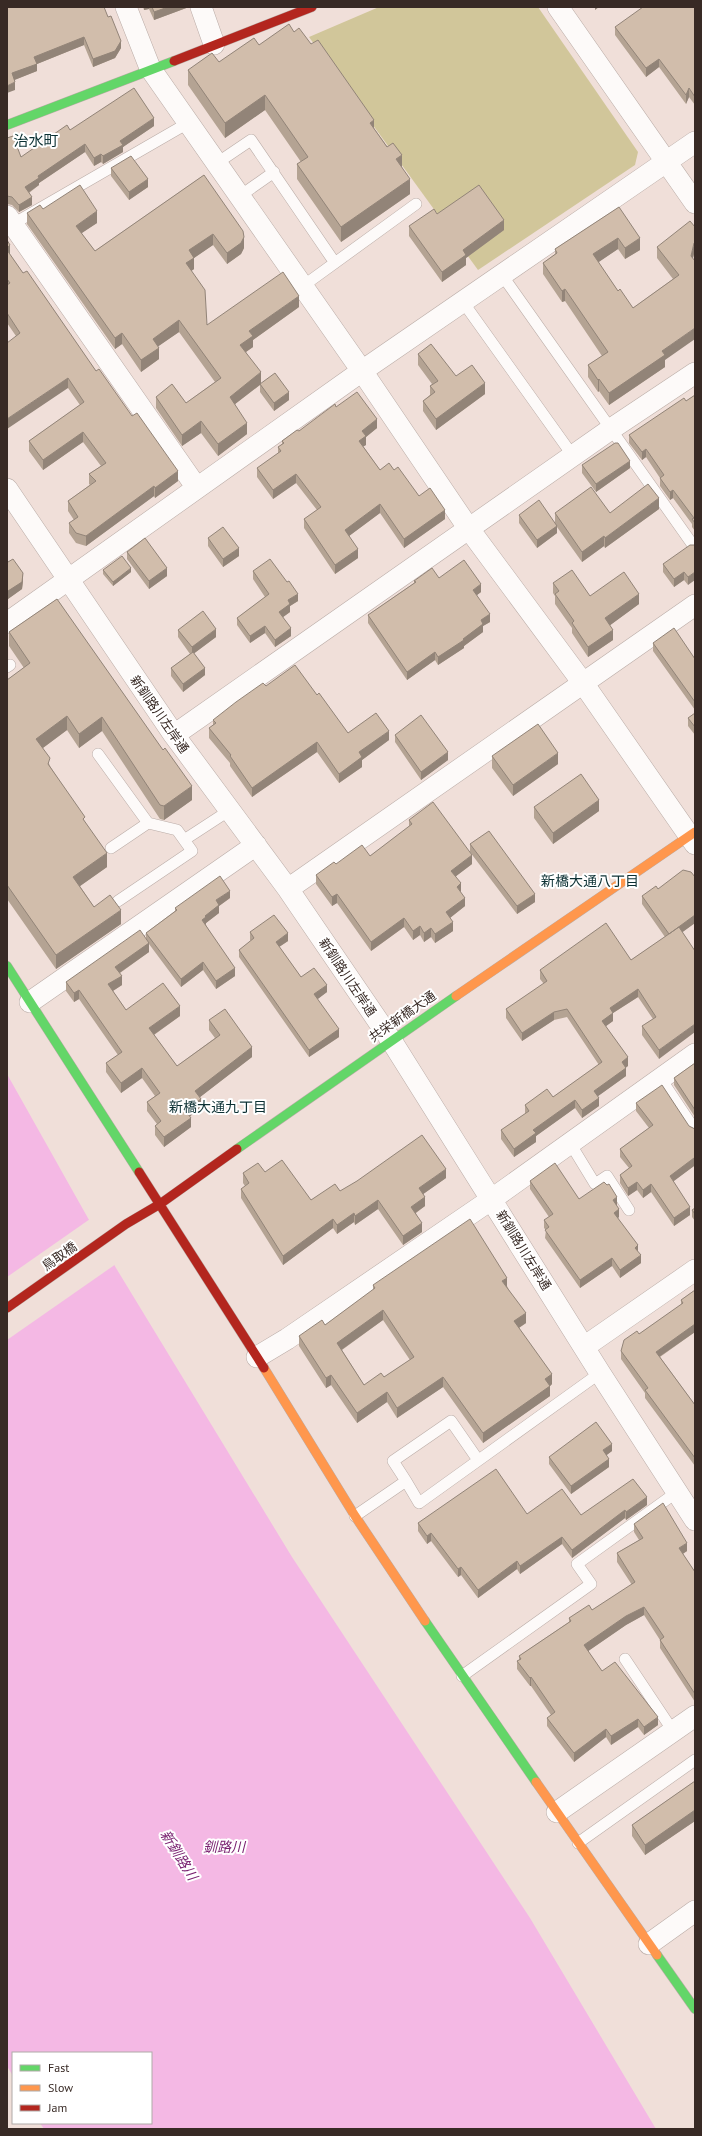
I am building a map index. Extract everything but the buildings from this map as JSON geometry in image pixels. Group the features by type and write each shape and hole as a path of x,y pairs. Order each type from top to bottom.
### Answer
{"street":[{"path":"126,7 150,68 362,371 469,529 583,683 693,837"},
{"path":"201,7 214,44"},
{"path":"7,125 150,68 312,7"},
{"path":"558,7 695,203"},
{"path":"7,623 362,371 695,142"},
{"path":"10,220 197,488"},
{"path":"174,735 611,429 695,373"},
{"name":"新釧路川左岸通","path":"7,490 70,579 174,735 288,889 391,1040 492,1199 600,1374 689,1506"},
{"path":"288,889 695,605"},
{"name":"共栄新橋大通","path":"126,1224 160,1204 391,1040 693,837"},
{"path":"30,1002 256,845"},
{"path":"7,966 257,1357 355,1516 462,1676 695,2009"},
{"path":"257,1357 287,1339 492,1199 695,1054"},
{"name":"鳥取橋","path":"7,1308 126,1224"},
{"path":"584,1347 695,1270"},
{"path":"557,1812 695,1716"},
{"path":"649,1944 695,1911"}],"lane":[{"path":"10,220 188,123"},
{"path":"217,163 251,140 335,263"},
{"path":"240,196 274,172"},
{"path":"303,286 416,204"},
{"path":"502,275 695,548"},
{"path":"463,302 573,456"},
{"path":"98,754 148,823 176,830 192,851 118,901"},
{"path":"184,840 230,810"},
{"path":"111,848 148,823"},
{"path":"660,1079 695,1130"},
{"path":"570,1144 595,1184 608,1176 629,1210"},
{"path":"478,1460 451,1421 393,1460 419,1503 600,1374"},
{"path":"355,1516 406,1481"},
{"path":"462,1676 591,1584 577,1564 689,1506"},
{"path":"625,1659 673,1731"},
{"path":"578,1843 695,1760"}],"shaded area":[{"path":"379,7 538,7 638,152 635,165 478,270 309,37"}],"water":[{"name":"釧路川","path":"7,1074 116,1268 292,1557 530,1918 656,2129 44,2129 41,2124 152,2124 152,2052 12,2052 12,2074 7,2066"}],"pier":[{"path":"90,1219 116,1264 7,1340 7,1277"}],"traffic: fast":[{"path":"7,125 174,61"},
{"path":"7,966 139,1172"},
{"path":"237,1149 456,996"},
{"path":"425,1621 536,1782"},
{"path":"657,1955 695,2009"}],"traffic: slow":[{"path":"456,996 695,832"},
{"path":"264,1368 355,1516 425,1621"},
{"path":"536,1782 657,1955"}],"traffic: jam":[{"path":"174,61 312,7"},
{"path":"7,1308 126,1224 160,1204 237,1149"},
{"path":"139,1172 264,1368"}],"district":[{"name":"治水町","path":"36,141"},
{"name":"新橋大通八丁目","path":"590,881"},
{"name":"新橋大通九丁目","path":"218,1107"}],"water label":[{"name":"新釧路川","path":"179,1855"}]}
